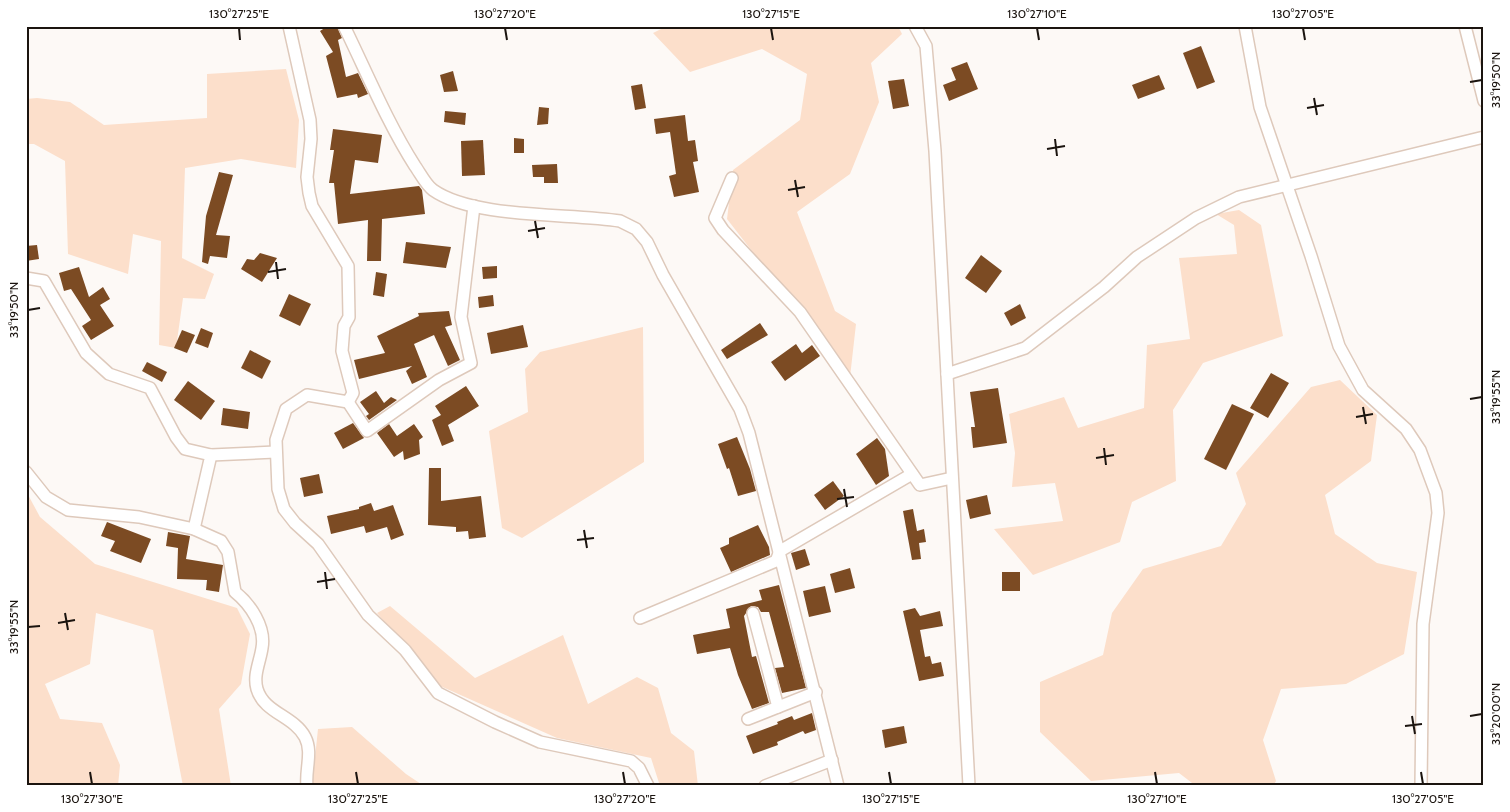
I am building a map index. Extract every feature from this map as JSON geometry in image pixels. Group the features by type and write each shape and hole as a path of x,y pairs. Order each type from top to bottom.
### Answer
{"street":[{"path":"289,26 310,120 311,139 307,177 312,206 348,266 349,317 344,326 342,351 353,393 348,402"},
{"path":"344,26 395,134 431,189 443,196 474,206 511,212 602,218 620,221 636,229 647,242 663,275 740,409 749,433 816,692 838,786"},
{"path":"915,26 926,46 935,151 969,786"},
{"path":"1244,26 1260,107 1336,337 1350,370 1362,390 1411,436 1420,450 1436,493 1438,513 1423,624 1421,786"},
{"path":"1465,26 1484,101"},
{"path":"947,374 1025,348 1104,287 1137,257 1196,218 1239,197 1484,137"},
{"path":"732,178 715,218 723,230 800,312 920,485 952,478"},
{"path":"474,206 461,317 470,363 439,380 367,431 348,402 312,395 307,395 295,401 286,409 276,440 278,489 284,509 294,523 318,544 368,615 405,650 438,692 495,722 540,742 631,761 639,768 648,786"},
{"path":"26,278 44,280 86,353 109,374 150,388 176,437 185,449 211,455 275,452"},
{"path":"194,529 211,455"},
{"path":"26,472 46,497 68,510 139,518 194,529 221,541 228,552 235,592 245,600 258,621 262,645 256,672 257,688 263,702 298,726 305,738 309,752 307,786"},
{"path":"640,618 776,561 780,551 912,474"},
{"path":"753,613 778,707"},
{"path":"748,718 816,692"},
{"path":"764,786 832,760"}],"shaded area":[{"path":"667,26 898,26 902,34 871,63 879,102 850,174 797,212 835,311 856,324 850,377 727,219 733,170 800,120 807,74 762,49 690,72 653,33"},
{"path":"286,69 299,120 296,168 241,159 185,168 182,258 214,274 205,299 183,298 176,348 159,345 161,241 133,234 128,274 68,254 65,161 34,144 26,144 26,99 37,98 70,102 104,125 207,118 207,74"},
{"path":"1239,210 1261,225 1283,336 1203,363 1173,410 1176,481 1132,502 1120,542 1033,575 994,529 1063,521 1055,483 1012,487 1015,453 1009,414 1064,397 1078,428 1144,408 1147,345 1190,339 1179,258 1237,254 1234,225 1216,214"},
{"path":"643,327 644,462 522,538 502,528 489,431 528,412 525,369 540,352"},
{"path":"1340,380 1377,415 1371,461 1325,495 1335,534 1377,563 1417,572 1404,654 1346,684 1281,689 1263,740 1276,781 1273,786 1196,786 1179,773 1091,781 1040,732 1040,682 1103,655 1112,613 1143,569 1221,546 1246,504 1236,473 1311,387"},
{"path":"26,491 40,517 95,564 237,608 250,634 241,684 219,709 231,786 183,786 153,630 96,613 90,664 45,684 60,719 102,723 120,765 118,786 26,786"},
{"path":"390,606 475,678 563,635 588,704 637,677 658,688 671,733 694,751 698,786 660,786 651,758 557,738 438,685 377,613"},
{"path":"352,727 406,774 424,786 312,786 318,729"}],"building":[{"path":"328,26 337,26 342,38 338,40 346,77 358,73 368,94 358,98 357,94 337,98 326,56 333,52 320,31"},
{"path":"1201,46 1215,82 1197,89 1183,53"},
{"path":"967,62 978,89 949,101 943,85 956,80 951,68"},
{"path":"453,71 458,91 444,92 440,75"},
{"path":"1159,75 1165,89 1138,99 1132,85"},
{"path":"904,79 909,106 893,109 888,81"},
{"path":"642,84 646,108 635,110 631,86"},
{"path":"539,107 549,108 548,124 537,125"},
{"path":"445,111 466,113 465,125 444,122"},
{"path":"685,115 688,141 695,140 698,161 693,162 699,192 674,197 669,176 676,174 670,132 656,134 654,119"},
{"path":"333,129 382,135 378,163 355,160 350,194 419,186 422,190 425,214 382,219 381,261 367,261 368,220 338,224 334,183 329,183 334,150 330,150"},
{"path":"514,138 524,139 524,153 514,153"},
{"path":"483,140 485,175 462,176 461,141"},
{"path":"557,164 558,183 544,183 544,177 533,177 532,165"},
{"path":"219,172 233,175 216,235 230,236 227,258 210,256 208,264 202,262 206,216"},
{"path":"406,242 451,247 446,268 403,263"},
{"path":"37,245 39,259 26,261 26,246"},
{"path":"260,253 277,258 262,282 241,269 247,259 254,260"},
{"path":"981,255 1002,271 986,293 965,278"},
{"path":"497,266 497,278 483,279 482,267"},
{"path":"79,267 89,297 103,287 110,299 100,305 114,326 91,340 82,326 91,320 71,289 64,291 59,273"},
{"path":"376,272 387,274 384,297 373,295"},
{"path":"289,294 311,304 300,326 279,316"},
{"path":"493,295 494,306 479,308 478,297"},
{"path":"1020,304 1026,318 1011,326 1004,313"},
{"path":"449,311 452,325 445,327 460,360 448,366 434,335 414,344 427,377 412,384 406,371 412,366 359,379 354,360 385,353 377,336 419,316 418,313"},
{"path":"760,323 768,335 727,359 721,350"},
{"path":"523,325 528,347 491,354 487,333"},
{"path":"201,328 213,333 208,348 195,343"},
{"path":"182,330 195,335 187,353 174,348"},
{"path":"796,344 802,353 812,345 820,356 785,381 771,362"},
{"path":"250,350 271,361 262,379 241,368"},
{"path":"147,362 167,372 162,382 142,371"},
{"path":"1271,373 1289,383 1268,418 1250,408"},
{"path":"188,381 215,401 201,420 174,400"},
{"path":"466,386 479,406 448,425 454,441 442,446 432,420 441,415 435,406"},
{"path":"998,388 1007,443 973,448 971,427 975,427 970,392"},
{"path":"376,391 384,403 391,397 397,400 369,420 366,416 369,414 360,402"},
{"path":"1232,404 1254,414 1226,470 1204,459"},
{"path":"223,408 250,412 248,429 221,425"},
{"path":"353,423 364,438 343,449 334,433"},
{"path":"389,424 397,436 414,424 423,437 419,440 420,454 404,460 403,451 394,457 377,433"},
{"path":"737,437 750,469 756,491 738,496 729,468 727,469 718,444"},
{"path":"877,438 885,449 889,476 876,485 856,454"},
{"path":"429,468 441,468 441,501 481,496 486,537 469,539 468,531 456,532 456,527 428,525"},
{"path":"319,474 323,493 304,497 300,478"},
{"path":"833,481 844,496 825,510 814,495"},
{"path":"987,495 991,514 970,519 966,500"},
{"path":"371,503 374,511 393,505 404,535 391,540 387,527 366,533 364,526 331,534 327,516 359,509 359,507"},
{"path":"913,509 917,531 924,529 926,542 919,543 921,559 912,560 903,511"},
{"path":"107,522 151,539 141,563 110,551 115,541 101,536"},
{"path":"758,525 769,547 770,555 731,572 720,548 729,544 729,538"},
{"path":"168,532 190,536 186,559 223,565 219,592 206,590 207,580 177,579 178,548 166,546"},
{"path":"805,549 810,565 796,570 791,553"},
{"path":"850,568 855,588 835,593 830,574"},
{"path":"1002,572 1020,572 1020,591 1002,591"},
{"path":"779,585 806,688 782,693 775,668 784,667 769,612 761,612 758,607 751,606 744,616 752,657 756,656 769,703 752,709 738,675 730,648 697,654 693,635 730,628 726,609 762,600 759,590"},
{"path":"825,586 831,612 809,617 803,591"},
{"path":"915,608 920,616 940,611 943,626 920,630 925,657 930,656 932,664 941,662 944,676 919,681 903,611"},
{"path":"812,713 816,730 805,734 803,731 777,742 778,745 753,754 746,736 778,724 777,722 792,716 794,720"},
{"path":"904,726 907,743 885,748 882,730"}]}
